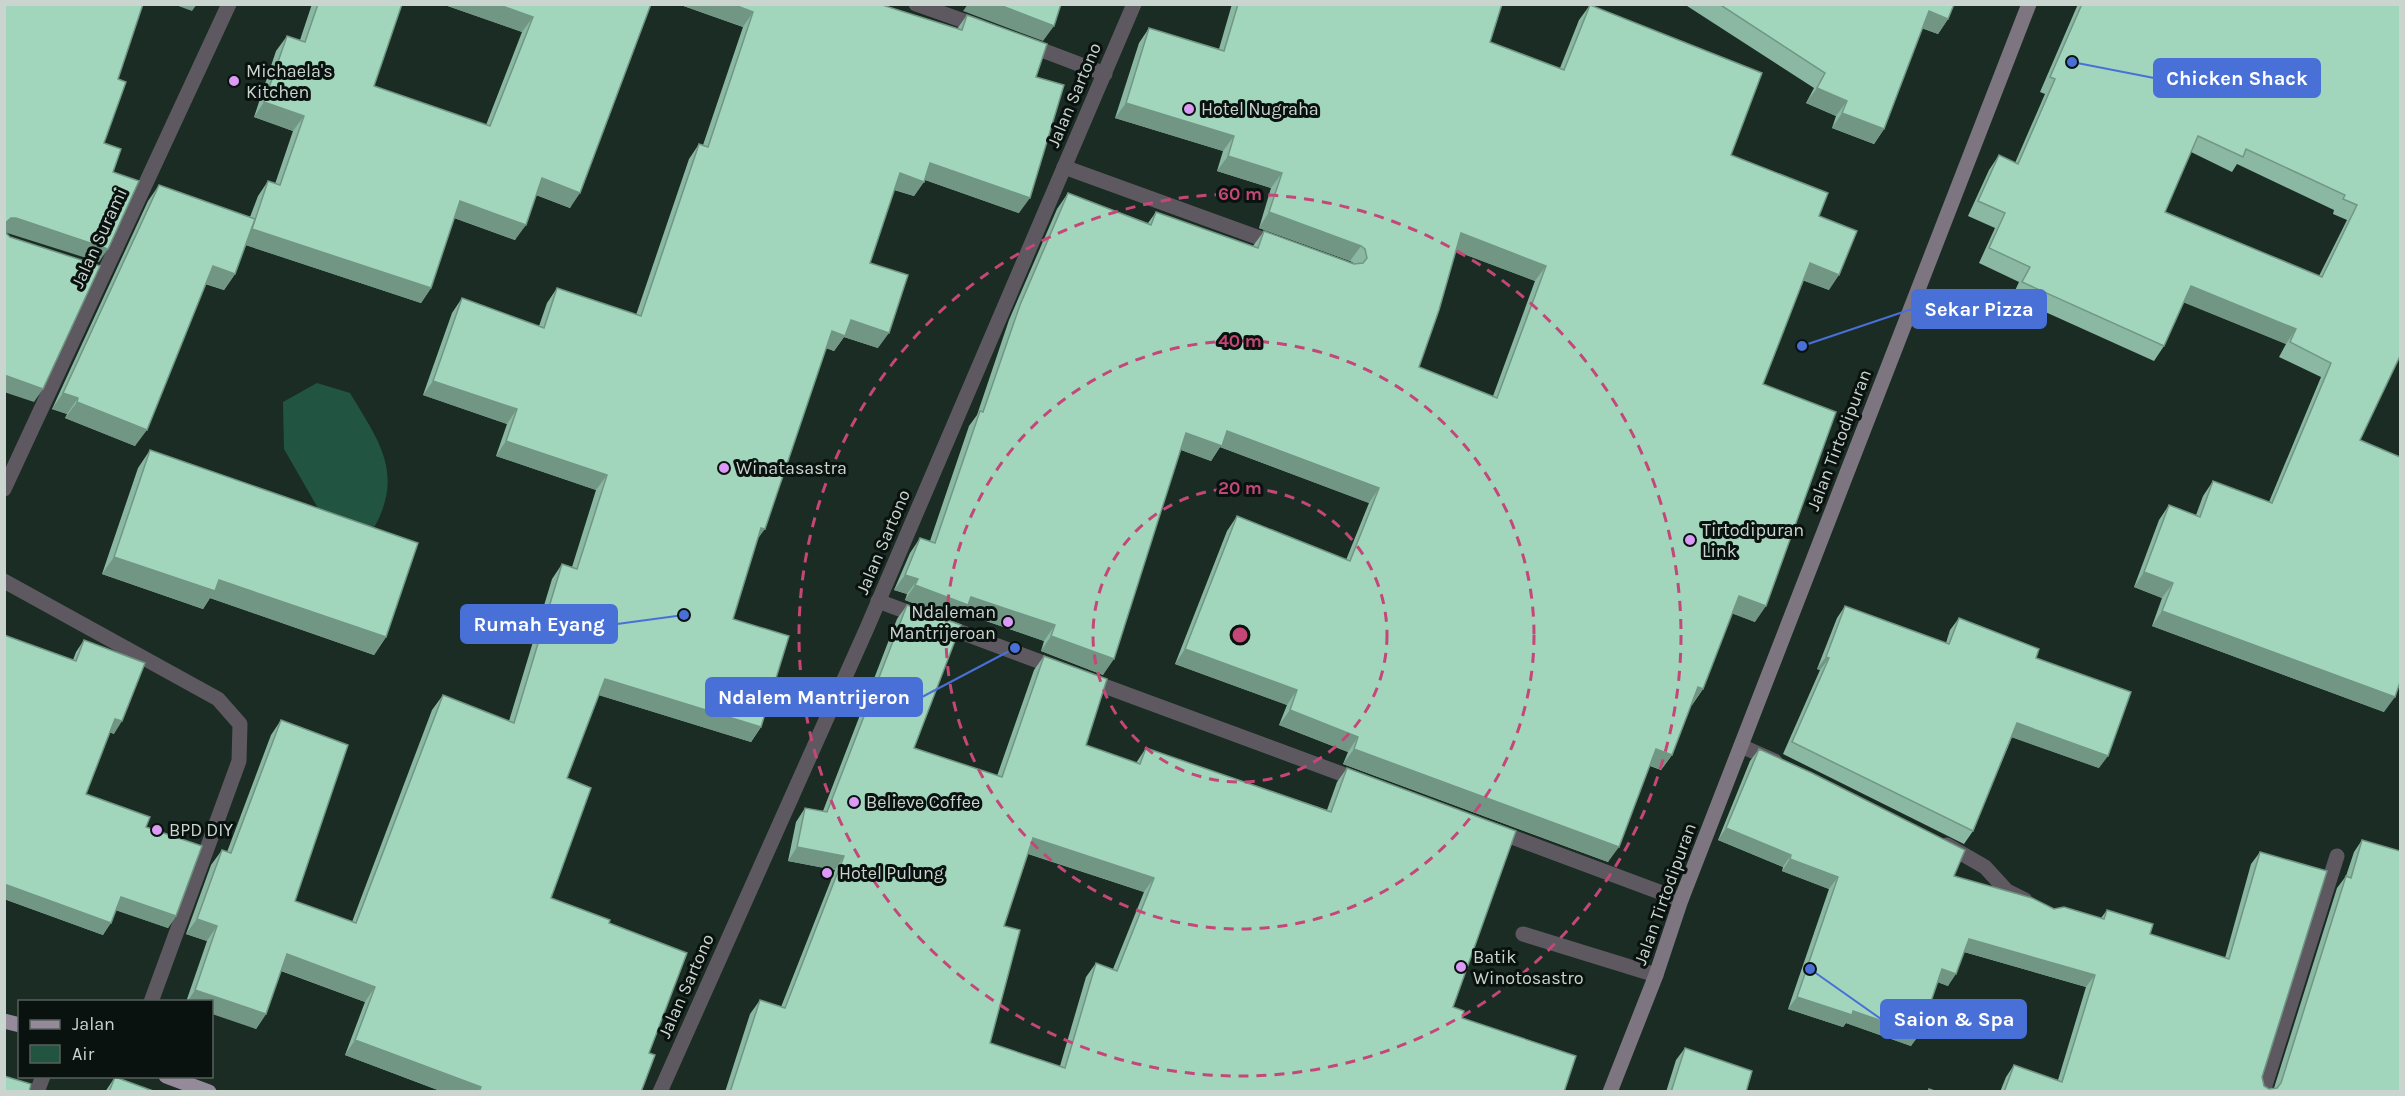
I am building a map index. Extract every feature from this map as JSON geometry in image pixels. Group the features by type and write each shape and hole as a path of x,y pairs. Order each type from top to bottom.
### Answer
{"main road":[{"path":"169,1078 209,1092"}],"street":[{"name":"Jalan Surami","path":"4,489 98,272 230,4"},
{"path":"916,4 1104,74"},
{"name":"Jalan Sartono","path":"660,1092 878,601 1134,4"},
{"name":"Jalan Tirtodipuran","path":"1610,1092 1741,746 2029,4"},
{"path":"1064,167 1292,250"},
{"path":"4,581 218,699 240,724 239,761 152,1000"},
{"path":"878,601 1374,786"},
{"path":"1741,746 1789,767"},
{"path":"1484,826 1682,900"},
{"path":"1935,839 1985,867 2007,891 2038,907"},
{"path":"2263,1092 2337,856"},
{"path":"1523,934 1656,975"}],"water":[{"path":"317,383 350,393 378,441 387,473 387,489 375,526 350,533 330,529 284,449 283,402"}],"building":[{"path":"4,4 143,4 118,79 126,82 104,143 121,149 113,172 139,181 108,249 16,218 11,218 4,224"},
{"path":"318,4 402,4 374,86 490,126 533,17 497,4 651,4 580,193 542,178 526,225 460,201 431,288 252,229 268,181 280,185 304,116 264,102 287,36 305,42"},
{"path":"732,4 879,4 962,30 967,15 1047,44 1036,77 1064,85 1030,198 930,163 924,182 900,173 870,263 908,275 889,333 851,320 845,336 832,331 765,529 761,528 733,619 789,636 761,727 605,679 567,778 591,788 551,898 687,953 649,1053 655,1055 641,1092 479,1092 481,1087 355,1040 375,987 287,954 266,1014 195,990 217,926 197,919 222,850 231,853 281,720 348,745 295,901 356,923 443,695 514,723 562,564 577,569 607,475 506,441 517,409 433,381 462,298 544,328 557,288 641,316 699,144 708,147 753,12"},
{"path":"997,4 1061,4 1054,26"},
{"path":"1238,4 1502,4 1490,42 1564,70 1590,5 1762,73 1731,155 1828,193 1819,216 1857,231 1839,275 1810,263 1763,384 1836,412 1766,606 1739,596 1703,689 1698,687 1672,755 1656,749 1619,847 1354,749 1358,737 1290,710 1297,690 1185,649 1237,516 1350,561 1379,488 1227,431 1222,446 1186,433 1114,659 1051,636 1055,625 971,597 968,605 915,585 918,579 905,575 920,538 935,543 980,411 983,412 1020,305 1068,193 1151,225 1156,212 1258,248 1264,231 1354,264 1363,263 1367,258 1365,249 1361,246 1269,212 1282,173 1228,156 1234,136 1126,103 1149,28 1224,51","holes":["1461,233 1546,266 1497,398 1419,367 1439,310"]},
{"path":"1719,4 1954,4 1948,19 1929,11 1884,129 1842,113 1847,101 1817,88 1825,73"},
{"path":"2082,4 2400,4 2400,356 2360,440 2400,457 2400,682 2395,697 2162,611 2173,583 2144,572 2169,505 2200,517 2213,481 2272,503 2331,363 2290,342 2296,329 2191,286 2164,346 2022,282 2030,267 1989,248 2005,213 1978,201 1999,155 2018,164 2055,79 2050,77","holes":["2198,136 2243,157 2246,149 2345,195 2343,199 2357,205 2322,277 2165,212"]},
{"path":"159,185 255,219 235,274 213,266 147,430 77,402 78,398 63,393"},
{"path":"4,231 10,237 100,266 43,389 4,375"},
{"path":"150,450 418,543 386,637 219,580 215,591 114,557"},
{"path":"907,605 961,625 914,748 1002,777 1044,656 1107,679 1086,745 1140,764 1146,748 1331,812 1347,768 1516,831 1453,1007 1464,1011 1462,1018 1576,1056 1564,1092 730,1092 760,1000 785,1008 844,856 797,847 805,808 827,812","holes":["1033,838 1154,878 1117,971 1096,963 1065,1068 990,1043 1020,930 1004,926"]},
{"path":"1845,606 1949,644 1959,618 2039,649 2036,658 2131,692 2108,756 2017,723 1973,831 1792,742 1829,658 1826,657"},
{"path":"4,635 76,661 84,640 145,663 122,721 115,719 86,794 150,817 146,827 202,846 176,916 121,897 111,923 4,884"},
{"path":"1759,749 1965,850 1954,876 2032,898 2054,909 2064,907 2104,919 2107,910 2153,924 2150,934 2229,959 2260,852 2327,871 2262,1077 2264,1086 2269,1089 2277,1088 2281,1083 2346,876 2351,878 2362,840 2400,851 2400,1092 2004,1092 2014,1065 2062,1082 2095,975 1969,939 1956,974 1942,969 1920,1034 1853,1011 1852,1015 1797,997 1838,877 1790,859 1791,855 1726,828"},
{"path":"1685,1048 1752,1071 1746,1092 1671,1092"},
{"path":"4,1076 31,1084 29,1092 4,1092"},
{"path":"115,1078 118,1078 156,1092 109,1092"}],"place":[{"name":"Chicken Shack","path":"2072,62"},
{"name":"Michaela's Kitchen","path":"234,81"},
{"name":"Hotel Nugraha","path":"1189,109"},
{"name":"Sekar Pizza","path":"1802,346"},
{"name":"Winatasastra","path":"724,468"},
{"name":"Tirtodipuran Link","path":"1690,540"},
{"name":"Rumah Eyang","path":"684,615"},
{"name":"Ndaleman Mantrijeroan","path":"1008,622"},
{"name":"Ndalem Mantrijeron","path":"1015,648"},
{"name":"Believe Coffee","path":"854,802"},
{"name":"BPD DIY","path":"157,830"},
{"name":"Hotel Pulung","path":"827,873"},
{"name":"Batik Winotosastro","path":"1461,967"},
{"name":"Saion & Spa","path":"1810,969"}]}
